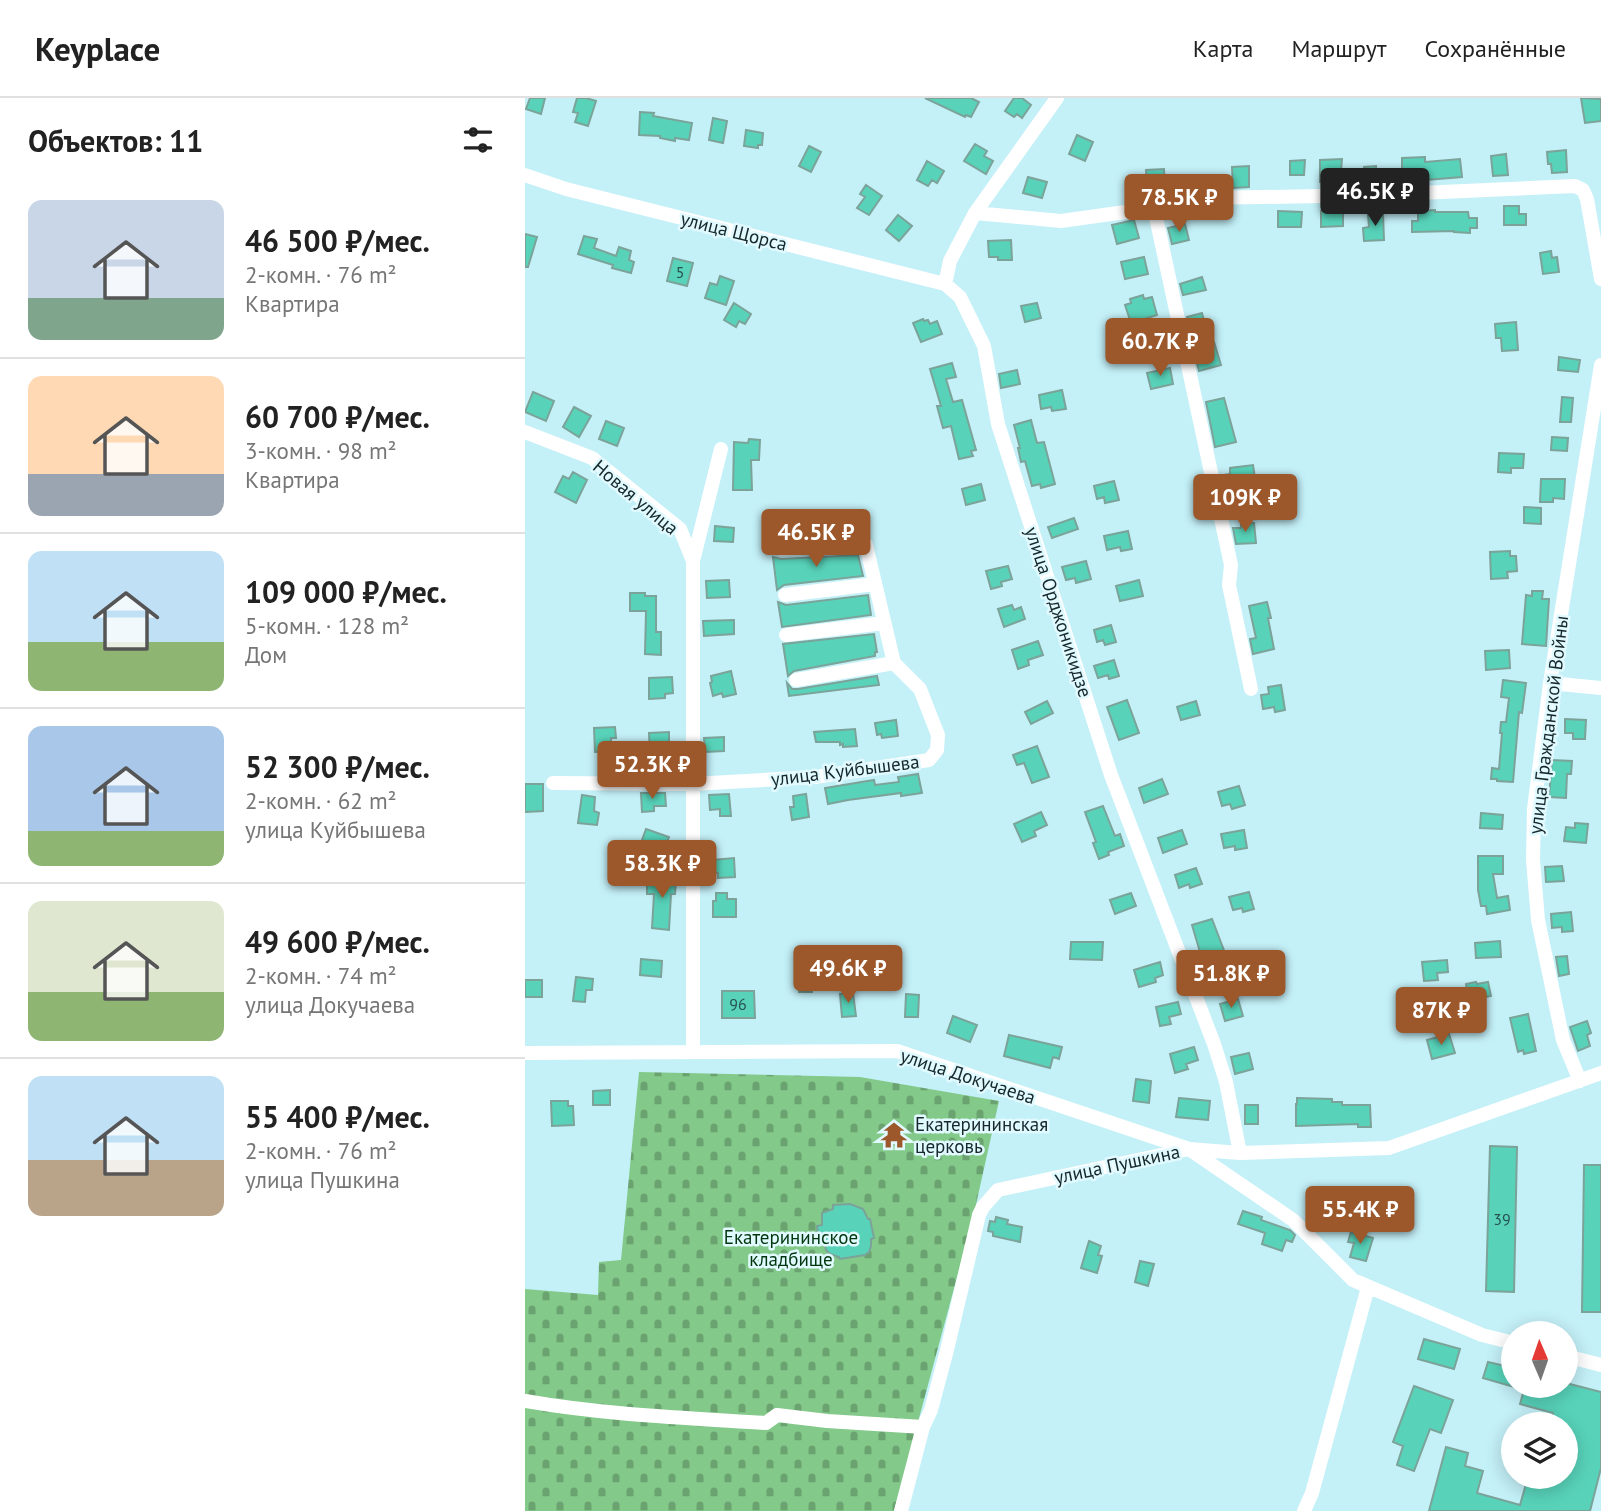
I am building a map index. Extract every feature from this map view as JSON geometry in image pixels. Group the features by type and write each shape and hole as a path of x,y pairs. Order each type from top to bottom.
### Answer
{"street":[{"path":"944,284 950,261 975,213 1057,98"},
{"name":"улица Щорса","path":"525,175 566,189 944,284"},
{"path":"975,213 1061,221 1208,198 1374,195 1575,186 1583,190 1587,199 1601,279"},
{"path":"1154,208 1231,565 1229,585 1251,689"},
{"name":"улица Орджоникидзе","path":"944,284 960,296 984,346 998,424 1111,775 1218,1056 1240,1153"},
{"name":"улица Гражданской Войны","path":"1580,1081 1563,1040 1538,920 1533,860 1534,809 1550,683 1601,365"},
{"name":"Новая улица","path":"525,432 592,458 680,529 693,561"},
{"path":"693,1052 693,561 721,449"},
{"path":"781,549 866,545 894,663 796,680"},
{"path":"785,595 875,584"},
{"path":"786,635 884,623"},
{"name":"улица Куйбышева","path":"553,783 692,784 815,777 929,760 937,750 938,735 920,689 894,663"},
{"path":"1550,683 1601,688"},
{"name":"улица Докучаева","path":"525,1053 897,1051 1189,1149 1240,1153 1389,1148 1601,1073"},
{"name":"улица Пушкина","path":"923,1427 944,1362 979,1215 998,1190 1189,1149 1293,1220 1353,1280 1482,1335 1501,1340"},
{"path":"1304,1511 1312,1493 1368,1287"},
{"path":"1579,1359 1601,1365"},
{"path":"525,1401 562,1408 712,1420 766,1423 776,1415 923,1427 901,1511"}],"green space":[{"name":"Екатерининское кладбище","path":"639,1072 860,1077 999,1101 973,1218 894,1511 525,1511 525,1289 598,1295 599,1262 621,1260"}],"building":[{"path":"530,98 545,98 541,114 526,109"},
{"path":"577,98 596,101 588,126 575,122 578,113 573,112"},
{"path":"925,98 971,98 979,102 971,117 965,117"},
{"path":"1014,98 1022,98 1031,105 1022,118 1017,114 1014,117 1005,111"},
{"path":"1581,98 1601,99 1601,121 1585,123"},
{"path":"640,112 692,123 689,140 675,138 675,141 660,136 639,135"},
{"path":"713,118 727,121 723,143 709,140"},
{"path":"746,130 763,133 762,145 758,145 758,148 744,146"},
{"path":"1077,135 1093,142 1085,161 1069,154"},
{"path":"975,144 987,151 984,156 993,161 986,174 964,161"},
{"path":"809,146 821,152 811,172 799,166"},
{"path":"1566,150 1567,172 1552,173 1547,152"},
{"path":"1506,154 1508,175 1493,176 1491,156"},
{"path":"1425,157 1425,162 1460,159 1462,177 1409,183 1409,173 1402,173 1402,158"},
{"path":"1342,159 1340,182 1320,182 1320,160"},
{"path":"1305,160 1304,175 1290,175 1290,161"},
{"path":"927,161 944,171 937,183 932,180 928,186 917,180"},
{"path":"1249,166 1249,187 1233,188 1232,167"},
{"path":"1376,166 1377,181 1365,182 1364,167"},
{"path":"1164,169 1165,189 1147,190 1146,170"},
{"path":"1028,177 1047,182 1042,198 1023,193"},
{"path":"866,185 882,196 869,215 857,208 865,197 860,194"},
{"path":"1504,206 1519,206 1519,214 1526,214 1526,225 1504,225"},
{"path":"1278,211 1302,212 1301,227 1278,227"},
{"path":"1321,211 1343,211 1343,226 1321,227"},
{"path":"1418,211 1468,212 1469,218 1477,218 1477,228 1470,228 1470,233 1412,232 1412,221 1418,221"},
{"path":"1383,214 1384,240 1364,241 1363,228 1369,227 1368,215"},
{"path":"898,215 912,226 899,241 886,230"},
{"path":"1134,220 1139,238 1117,244 1112,225"},
{"path":"1185,224 1189,240 1172,244 1168,228"},
{"path":"525,234 537,237 528,267 525,267"},
{"path":"584,236 597,239 594,248 616,256 619,247 631,251 629,260 634,262 631,273 578,254"},
{"path":"1011,240 1012,260 989,257 988,241"},
{"path":"1551,251 1552,258 1557,257 1559,272 1543,274 1540,253"},
{"path":"1144,257 1148,274 1125,279 1121,262"},
{"path":"673,258 693,263 687,286 667,281"},
{"path":"720,276 734,281 726,305 705,298 710,283 717,285"},
{"path":"1202,277 1206,290 1183,295 1180,284"},
{"path":"1143,295 1144,299 1152,297 1157,315 1131,323 1125,305 1131,303 1130,299"},
{"path":"734,303 751,314 745,324 739,321 736,327 724,320"},
{"path":"1037,303 1041,318 1025,322 1021,306"},
{"path":"1202,313 1210,343 1214,342 1221,365 1199,371 1196,359 1205,357 1197,334 1191,336 1187,317"},
{"path":"923,319 930,324 937,321 942,334 921,342 913,323"},
{"path":"1516,322 1518,350 1502,351 1501,338 1496,338 1495,324"},
{"path":"1559,357 1580,360 1578,372 1558,370"},
{"path":"952,363 956,377 946,379 953,402 962,400 976,450 971,451 973,456 959,459 951,426 943,428 937,406 941,406 930,369"},
{"path":"1170,368 1173,384 1151,389 1147,373"},
{"path":"1017,370 1020,384 1001,388 999,374"},
{"path":"1062,390 1066,409 1041,409 1039,395"},
{"path":"533,392 554,401 546,421 525,412"},
{"path":"1562,397 1573,398 1571,422 1560,422"},
{"path":"1224,398 1236,442 1215,447 1206,402"},
{"path":"574,407 591,416 579,437 563,427"},
{"path":"1031,420 1037,443 1044,442 1055,484 1041,488 1040,484 1032,486 1025,461 1021,462 1014,425"},
{"path":"606,421 624,428 617,446 599,439"},
{"path":"1552,437 1568,438 1567,451 1551,450"},
{"path":"749,439 760,440 759,460 751,460 752,490 733,490 734,442 748,443"},
{"path":"1499,453 1524,454 1523,468 1511,468 1511,473 1498,472"},
{"path":"1253,465 1255,478 1249,479 1250,489 1225,493 1223,475 1230,474 1230,468"},
{"path":"573,472 587,480 576,503 555,492 563,476 569,479"},
{"path":"1541,479 1565,479 1564,499 1553,498 1553,502 1540,502"},
{"path":"1114,481 1119,500 1105,503 1104,497 1097,499 1094,486"},
{"path":"981,484 985,500 966,505 962,489"},
{"path":"1524,507 1541,508 1541,524 1524,523"},
{"path":"856,517 858,536 782,539 780,526"},
{"path":"1074,518 1078,529 1052,538 1048,527"},
{"path":"1241,523 1254,523 1256,543 1236,544 1233,528 1241,528"},
{"path":"715,526 734,528 733,542 714,541"},
{"path":"1128,531 1132,549 1121,551 1120,547 1107,550 1104,536"},
{"path":"1510,551 1510,556 1516,556 1517,571 1507,572 1508,578 1491,579 1490,552"},
{"path":"858,555 863,576 784,585 777,590 773,557 781,559"},
{"path":"1086,561 1091,579 1076,583 1075,578 1066,580 1062,567"},
{"path":"1008,566 1012,579 991,589 986,571"},
{"path":"729,580 730,597 707,598 706,581"},
{"path":"1139,580 1143,596 1120,601 1116,586"},
{"path":"1532,591 1543,591 1542,599 1549,599 1546,646 1522,644 1526,595 1532,596"},
{"path":"630,593 656,596 656,632 661,632 661,655 645,654 646,611 630,611"},
{"path":"868,595 871,615 782,627 778,602 786,605"},
{"path":"1267,602 1274,649 1253,654 1250,639 1256,638 1249,606"},
{"path":"1012,605 1014,610 1021,607 1025,619 1004,627 998,609"},
{"path":"734,620 734,634 704,636 703,621"},
{"path":"1111,625 1116,642 1105,645 1103,640 1097,642 1094,630"},
{"path":"874,634 877,652 875,656 794,671 788,676 783,644"},
{"path":"1038,641 1043,655 1028,660 1029,665 1018,669 1012,650"},
{"path":"1509,650 1510,668 1486,670 1485,651"},
{"path":"1114,660 1119,676 1098,678 1094,666"},
{"path":"731,671 736,694 723,697 722,693 713,696 711,676"},
{"path":"877,676 879,685 789,696 787,683 792,689 798,689"},
{"path":"672,677 673,693 665,694 665,698 649,699 649,678"},
{"path":"1503,680 1526,683 1522,713 1519,712 1513,782 1491,779 1492,768 1499,769 1501,722 1506,722 1509,698 1501,697"},
{"path":"1281,685 1285,710 1275,712 1274,707 1263,709 1261,695 1269,694 1268,687"},
{"path":"1127,700 1139,733 1119,740 1107,707"},
{"path":"1047,701 1053,713 1031,724 1025,712"},
{"path":"1196,701 1200,715 1181,720 1177,707"},
{"path":"1565,719 1586,720 1585,739 1573,739 1573,733 1565,733"},
{"path":"896,720 898,736 882,738 881,734 877,735 875,723"},
{"path":"615,727 616,738 611,738 611,751 595,752 594,728"},
{"path":"855,729 857,746 843,747 840,742 816,742 814,732"},
{"path":"669,732 669,743 664,743 665,755 650,755 649,733"},
{"path":"724,737 724,751 705,752 704,738"},
{"path":"1037,746 1049,777 1032,783 1024,763 1017,765 1013,755"},
{"path":"1552,760 1572,761 1571,774 1567,774 1566,798 1549,797"},
{"path":"918,774 922,793 901,796 901,793 828,804 825,788 874,780 875,785 899,782 898,777"},
{"path":"1162,779 1168,794 1144,803 1139,788"},
{"path":"525,784 543,784 543,811 525,812"},
{"path":"1239,786 1245,805 1232,809 1230,804 1222,806 1218,792"},
{"path":"641,793 665,793 666,806 654,806 654,811 642,812"},
{"path":"729,794 731,816 720,816 720,809 710,810 709,795"},
{"path":"806,794 809,817 792,820 790,807 794,807 793,796"},
{"path":"582,795 595,797 594,811 599,813 597,825 578,823"},
{"path":"1103,806 1115,836 1120,834 1124,846 1099,859 1085,812"},
{"path":"1041,812 1047,825 1034,831 1036,836 1022,842 1014,824"},
{"path":"1481,813 1503,815 1502,829 1480,828"},
{"path":"1575,823 1588,824 1586,843 1564,841 1566,827 1575,828"},
{"path":"646,829 669,837 660,858 645,853 650,844 642,840"},
{"path":"1182,830 1187,844 1163,853 1158,838"},
{"path":"1244,830 1247,848 1224,848 1221,834"},
{"path":"1478,856 1503,856 1503,874 1493,874 1497,898 1508,896 1510,910 1487,914 1486,906 1481,906"},
{"path":"734,858 735,877 718,878 718,873 714,873 713,860"},
{"path":"1562,866 1564,881 1546,882 1545,867"},
{"path":"1196,868 1202,884 1190,888 1189,884 1179,888 1175,875"},
{"path":"654,874 670,874 670,879 676,880 675,894 671,894 669,930 652,928 654,894 647,894 647,882 654,883"},
{"path":"1249,892 1254,909 1243,912 1242,908 1233,910 1229,897"},
{"path":"716,893 727,893 727,899 736,899 736,917 713,917"},
{"path":"1131,893 1136,906 1115,914 1110,900"},
{"path":"1571,912 1573,931 1562,932 1562,927 1552,928 1551,914"},
{"path":"1212,919 1230,966 1219,969 1217,965 1205,969 1192,925"},
{"path":"1500,941 1501,957 1476,958 1475,943"},
{"path":"1071,942 1103,942 1102,960 1070,959"},
{"path":"876,955 879,981 865,982 862,957"},
{"path":"1567,956 1569,974 1559,976 1556,957"},
{"path":"641,959 662,961 661,977 640,975"},
{"path":"1447,960 1448,972 1437,973 1438,980 1424,981 1422,962"},
{"path":"1160,962 1163,975 1155,978 1156,982 1139,987 1134,970"},
{"path":"812,973 812,992 799,992 799,984 795,984 795,974"},
{"path":"576,977 593,979 592,990 586,990 585,1002 573,1001"},
{"path":"525,980 542,980 542,997 525,997"},
{"path":"1488,982 1491,996 1480,998 1481,1003 1469,1005 1466,984"},
{"path":"722,991 754,991 755,1018 722,1018"},
{"path":"853,993 856,1016 842,1017 840,994"},
{"path":"906,994 919,995 918,1017 905,1017"},
{"path":"1238,999 1243,1016 1225,1021 1220,1004"},
{"path":"1178,1002 1181,1014 1169,1017 1171,1024 1160,1026 1156,1007"},
{"path":"1528,1014 1536,1051 1524,1054 1523,1050 1518,1052 1510,1018"},
{"path":"953,1016 977,1025 970,1042 947,1033"},
{"path":"1587,1021 1591,1033 1587,1035 1590,1046 1578,1051 1570,1027"},
{"path":"1449,1034 1455,1053 1432,1059 1427,1040"},
{"path":"1009,1035 1062,1047 1059,1059 1053,1057 1050,1068 1004,1056"},
{"path":"1194,1047 1198,1060 1186,1064 1188,1069 1175,1073 1170,1054"},
{"path":"1249,1053 1253,1069 1235,1074 1231,1057"},
{"path":"1136,1079 1151,1081 1149,1103 1133,1101"},
{"path":"610,1090 610,1105 593,1105 593,1091"},
{"path":"1179,1098 1210,1101 1208,1120 1176,1117"},
{"path":"1297,1098 1332,1099 1332,1102 1342,1102 1342,1105 1370,1105 1371,1127 1358,1127 1358,1124 1296,1126"},
{"path":"551,1101 568,1101 568,1106 573,1106 574,1125 552,1126"},
{"path":"1245,1105 1258,1105 1258,1124 1245,1124"},
{"path":"1490,1146 1517,1147 1514,1292 1486,1291"},
{"path":"1584,1165 1601,1165 1601,1312 1582,1312"},
{"path":"850,1204 863,1209 870,1219 874,1238 871,1239 869,1252 865,1255 840,1259 826,1250 825,1244 819,1244 817,1226 822,1225 822,1213 833,1209 833,1205"},
{"path":"1243,1211 1290,1230 1295,1235 1292,1242 1286,1240 1282,1251 1262,1244 1265,1233 1238,1224"},
{"path":"996,1217 1008,1220 1007,1224 1022,1227 1020,1242 993,1236 993,1232 988,1231 990,1221 995,1222"},
{"path":"1351,1232 1373,1238 1366,1261 1350,1257 1354,1243 1348,1242"},
{"path":"1089,1241 1101,1246 1098,1255 1102,1256 1097,1273 1081,1268"},
{"path":"1140,1261 1154,1264 1148,1286 1135,1282"},
{"path":"1424,1339 1460,1349 1454,1369 1418,1359"},
{"path":"1488,1362 1501,1365 1501,1383 1483,1378"},
{"path":"1414,1386 1453,1400 1441,1433 1430,1429 1414,1471 1397,1465 1403,1446 1393,1442"},
{"path":"1579,1386 1601,1392 1601,1468 1590,1511 1429,1511 1446,1447 1468,1453 1465,1466 1483,1471 1477,1493 1520,1505 1525,1489 1578,1489 1578,1412 1549,1412 1520,1404 1522,1398 1579,1398"}],"place":[{"name":"Екатерининская церковь","path":"894,1135"}]}
